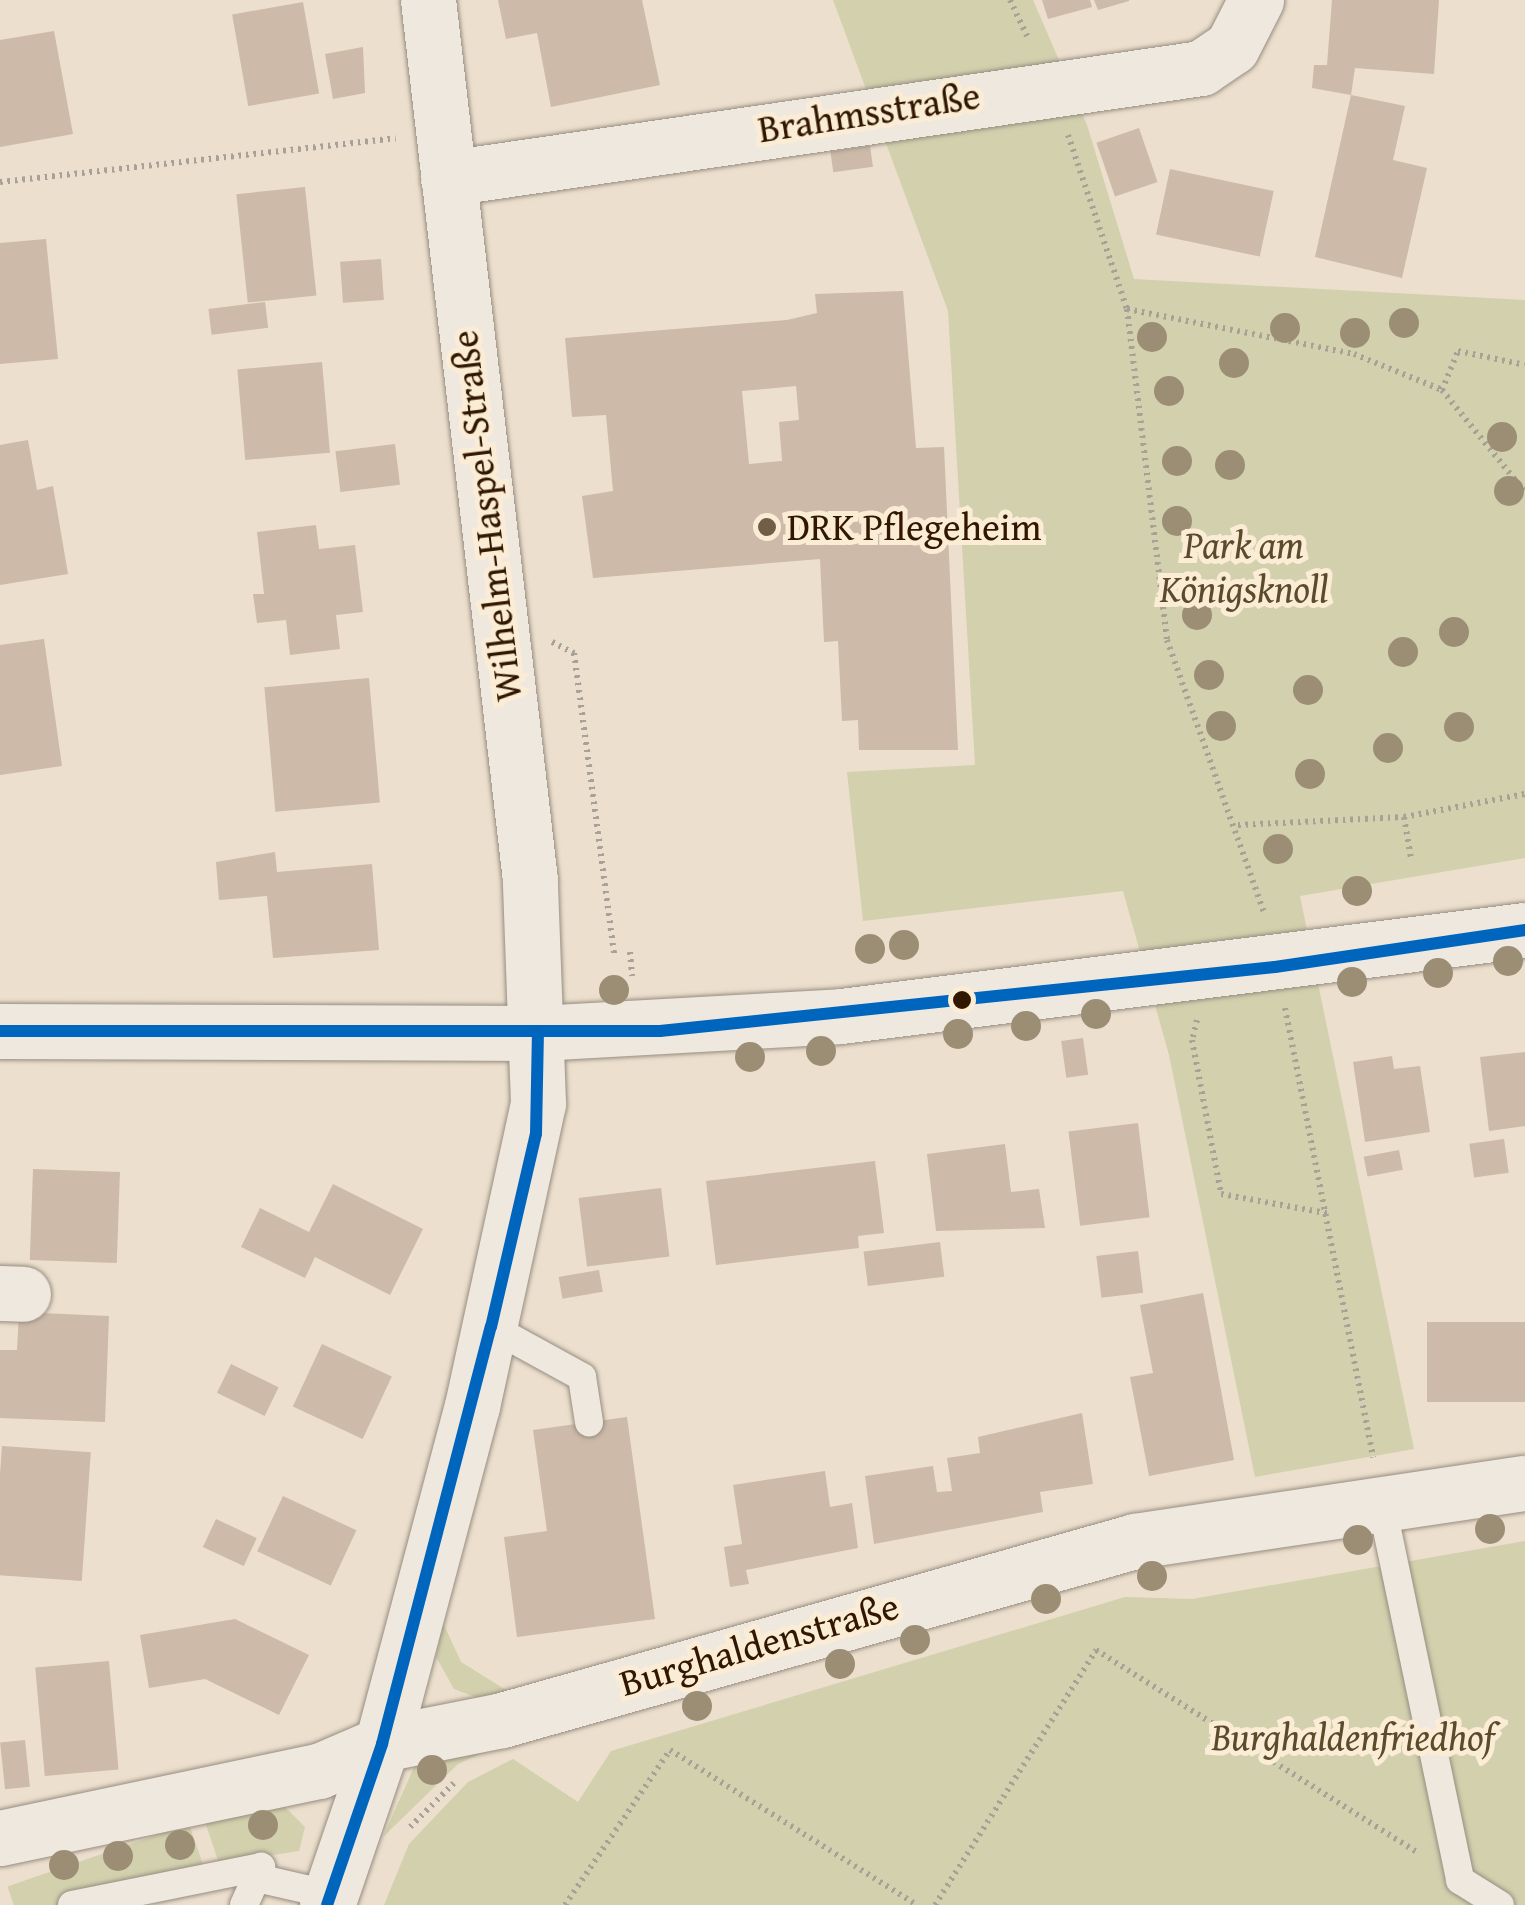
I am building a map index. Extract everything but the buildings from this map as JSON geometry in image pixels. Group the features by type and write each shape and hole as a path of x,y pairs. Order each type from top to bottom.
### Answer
{"street":[{"name":"Wilhelm-Haspel-Straße","path":"329,1900 382,1744 491,1327 536,1134 538,1033 530,880 428,0"},
{"name":"Brahmsstraße","path":"448,178 1050,84 1202,68 1232,47 1256,0"},
{"path":"0,1031 538,1033 840,1016 1276,967 1525,930"},
{"name":"Burghaldenstraße","path":"0,1838 243,1790 382,1744 502,1720 1135,1541 1383,1508 1525,1483"}],"lane":[{"path":"491,1327 582,1377 589,1422"},
{"path":"1383,1508 1460,1880 1500,1905"},
{"path":"72,1905 261,1867 244,1905"},
{"path":"257,1878 329,1900"}],"path":[{"path":"1010,0 1050,84 1127,309 1167,640 1238,825 1276,967 1331,1214 1383,1508"},
{"path":"0,182 396,138"},
{"path":"1127,309 1354,354 1442,390 1525,492"},
{"path":"1442,390 1458,351 1525,365"},
{"path":"543,637 574,653 614,954"},
{"path":"1238,825 1404,817 1525,794"},
{"path":"1404,817 1411,858"},
{"path":"1192,1040 1221,1194 1331,1214"},
{"path":"935,1905 1096,1650 1460,1880"},
{"path":"565,1905 670,1750 916,1905"},
{"path":"398,1844 459,1779"}],"green space":[{"name":"Park am Königsknoll","path":"833,0 1033,0 1087,125 1134,279 1525,300 1525,858 1300,896 1414,1449 1255,1477 1169,1055 1123,891 863,921 847,772 975,765 948,311"},
{"name":"Burghaldenfriedhof","path":"1525,1541 1525,1905 384,1905 409,1844 468,1782 513,1759 578,1802 611,1751 1125,1597 1192,1599"},
{"path":"443,1623 461,1662 514,1695 486,1701 454,1689 436,1657"},
{"path":"498,1746 458,1764 383,1837 415,1765"},
{"path":"284,1806 305,1827 299,1851 219,1863 205,1822"},
{"path":"189,1824 204,1867 95,1905 14,1905 7,1887"}],"transit line":[{"path":"0,1031 660,1031 1275,967 1525,930"},
{"path":"327,1905 382,1744 491,1327 536,1134 538,1033"}],"place":[{"name":"DRK Pflegeheim","path":"767,527"}]}
